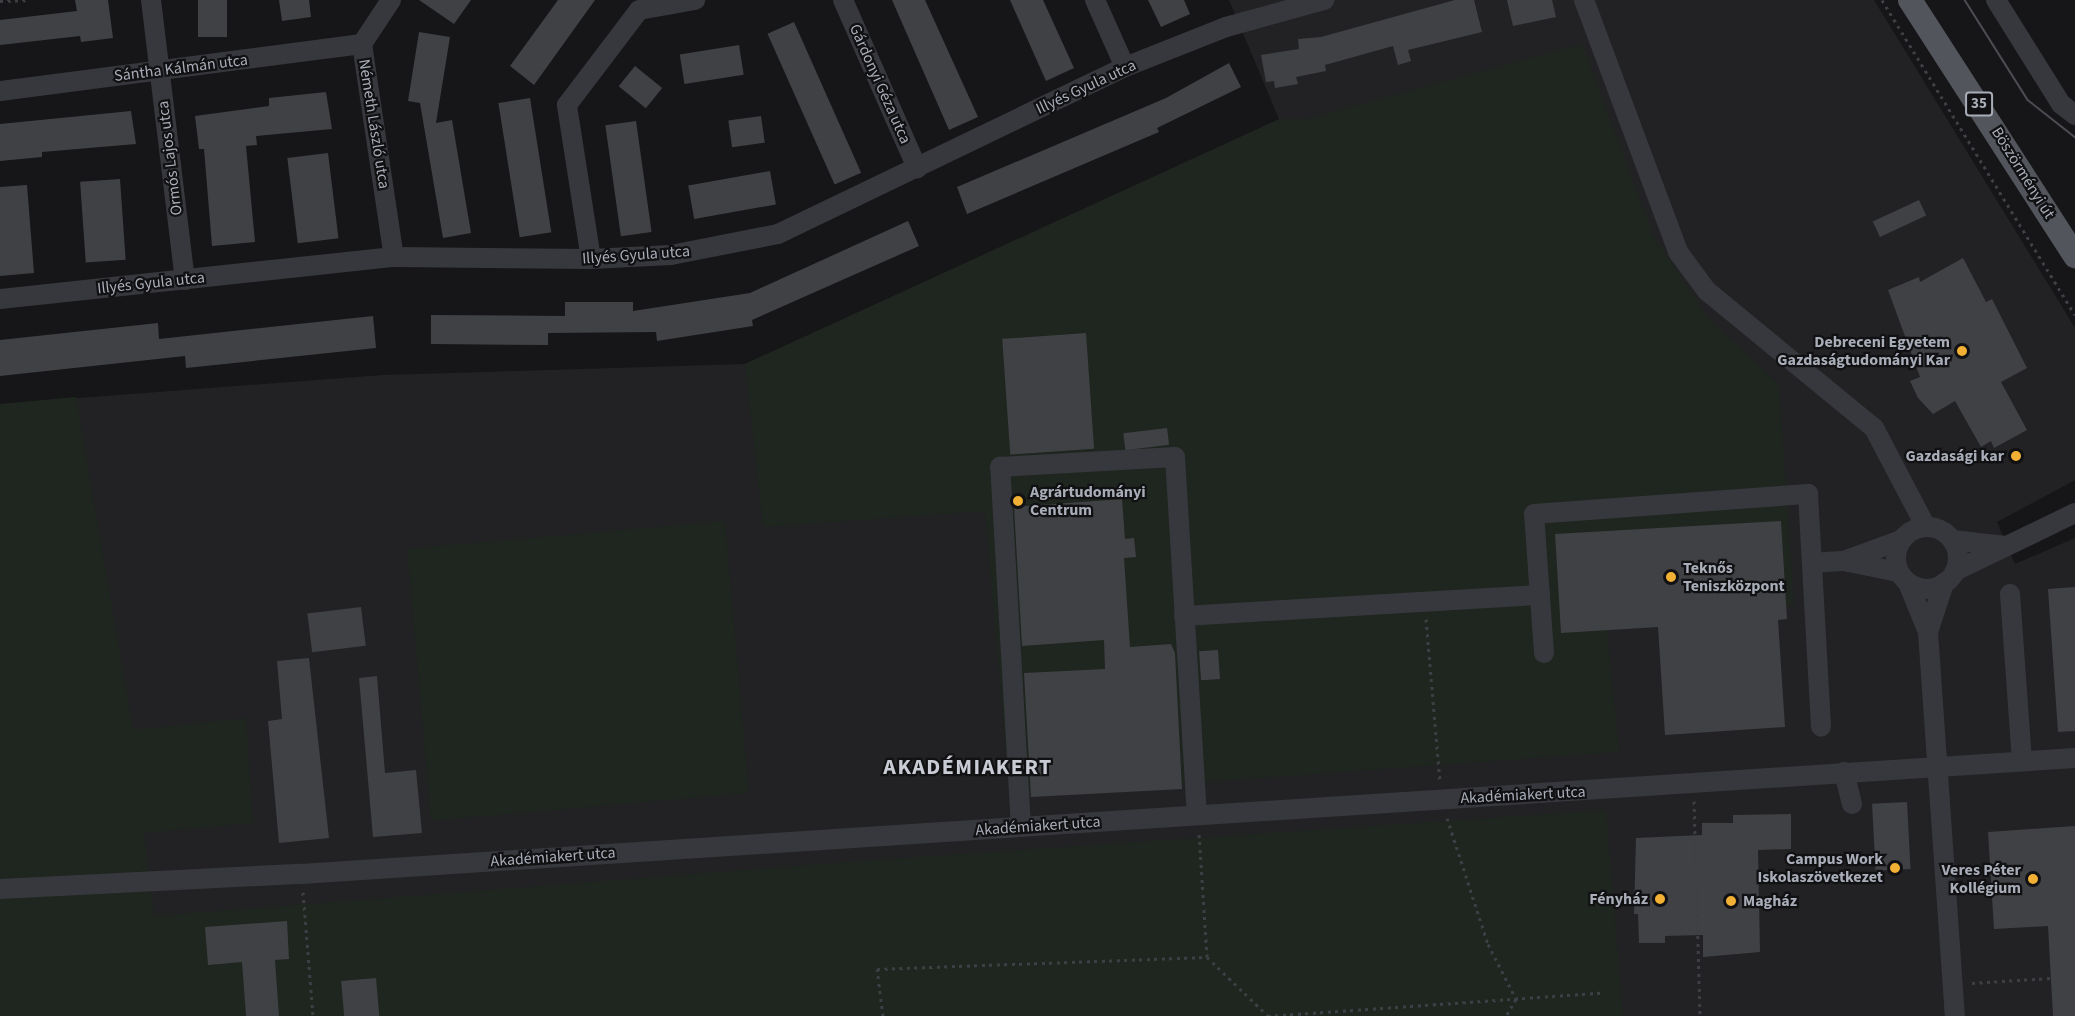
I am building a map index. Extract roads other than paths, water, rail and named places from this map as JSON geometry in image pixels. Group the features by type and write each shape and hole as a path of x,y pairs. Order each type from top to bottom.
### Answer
{"main road":[{"name":"Böszörményi út","path":"1910,0 2075,256"}],"street":[{"name":"Ormós Lajos utca","path":"151,0 185,280"},
{"name":"Németh László utca","path":"391,0 362,44 394,257"},
{"path":"591,259 567,105 639,10 695,0"},
{"name":"Gárdonyi Géza utca","path":"843,0 917,168"},
{"path":"1095,0 1125,67"},
{"name":"Illyés Gyula utca","path":"0,299 394,257 591,259 670,255 778,234 1125,67 1226,27 1324,0"},
{"path":"1584,0 1678,252 1707,291 1874,428 1901,477 1912,534 1896,556 1903,578 1928,632 1940,767 1955,1016"},
{"path":"1996,0 2068,109"},
{"name":"Sántha Kálmán utca","path":"0,91 362,44"},
{"path":"1021,827 1000,467 1175,457 1197,814"},
{"path":"1544,653 1534,514 1808,494 1821,728"},
{"path":"1812,562 1844,561 1903,578 1926,589 2006,546 2075,513"},
{"path":"1844,561 1912,534 2006,546"},
{"path":"1928,632 1958,560 1952,540"},
{"path":"2010,594 2022,761"},
{"path":"1184,616 1540,596"},
{"name":"Akadémiakert utca","path":"0,889 301,874 2075,758"},
{"path":"1844,772 1852,804"}],"tram line":[{"path":"1965,0 2028,100 2075,137"}],"place":[{"name":"Debreceni Egyetem Gazdaságtudományi Kar","path":"1962,351"},
{"name":"Gazdasági kar","path":"2016,456"},
{"name":"Agrártudományi Centrum","path":"1018,501"},
{"name":"Teknős Teniszközpont","path":"1671,577"},
{"name":"Campus Work Iskolaszövetkezet","path":"1895,868"},
{"name":"Veres Péter Kollégium","path":"2033,879"},
{"name":"Fényház","path":"1660,899"},
{"name":"Magház","path":"1731,901"}],"district":[{"name":"AKADÉMIAKERT","path":"968,768"}]}
